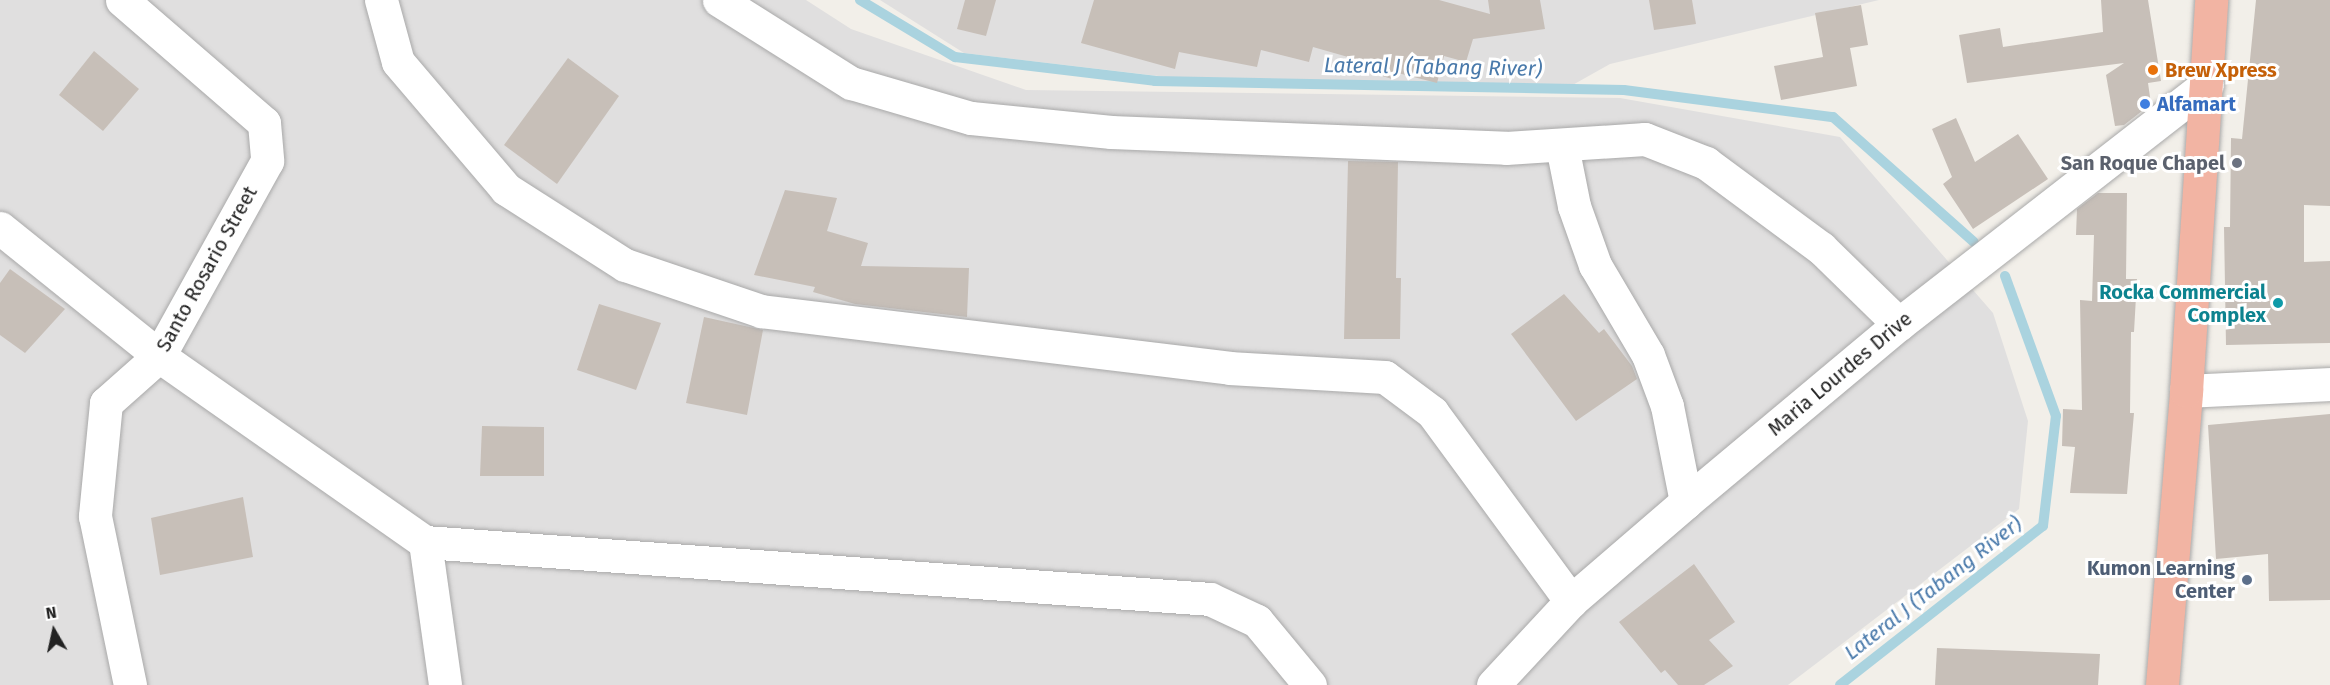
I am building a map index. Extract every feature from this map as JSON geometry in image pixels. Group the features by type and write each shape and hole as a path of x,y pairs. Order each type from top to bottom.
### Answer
{"highway":[{"path":"2162,685 2186,391 2211,0"}],"street":[{"name":"Santo Rosario Street","path":"122,0 264,123 267,161 159,356 106,403 94,516 130,685"},
{"path":"381,0 398,62 506,189 625,265 760,311 1229,368 1385,377 1432,412 1570,601"},
{"path":"719,0 851,83 971,118 1111,132 1506,148 1645,139 1706,162 1821,248 1899,324"},
{"name":"Maria Lourdes Drive","path":"1493,685 1570,601 1686,502 1899,324 2206,84"},
{"path":"1562,146 1574,206 1595,265 1648,355 1667,406 1686,502"},
{"path":"0,228 159,356 425,542 1210,599 1257,621 1310,685"},
{"path":"2186,391 2330,384"},
{"path":"425,542 445,685"}],"shaded area":[{"path":"0,0 806,0 851,29 1026,90 1620,98 1840,137 1993,313 2028,421 2019,509 1788,685 0,685"},
{"path":"880,0 1879,0 1610,64 1569,87 1167,77 964,53"}],"building":[{"path":"965,0 996,0 986,36 957,29"},
{"path":"1094,0 1439,0 1490,14 1488,0 1540,0 1545,29 1473,39 1466,62 1444,56 1437,83 1394,72 1392,79 1366,71 1369,63 1313,47 1309,62 1261,50 1257,67 1179,52 1175,69 1081,43"},
{"path":"1649,0 1692,0 1696,24 1654,30"},
{"path":"2101,0 2148,0 2161,81 2148,83 2151,104 2124,125 2115,126 2106,75 2124,63 1967,83 1959,35 2000,28 2003,47 2103,32"},
{"path":"2256,0 2330,0 2330,206 2304,205 2304,262 2330,261 2330,343 2226,345 2224,227 2230,227 2231,138 2242,139"},
{"path":"1861,5 1868,45 1850,48 1857,86 1781,100 1774,66 1823,57 1815,13"},
{"path":"94,51 139,89 103,131 59,95"},
{"path":"568,58 619,96 557,184 504,145"},
{"path":"1956,118 1975,162 2018,134 2048,179 1973,229 1943,184 1952,177 1932,129"},
{"path":"1348,161 1398,162 1396,278 1401,278 1400,339 1344,339"},
{"path":"785,190 837,198 827,231 868,243 861,266 969,268 967,317 855,304 813,292 815,287 754,275"},
{"path":"2098,193 2127,193 2126,279 2137,279 2134,332 2131,332 2130,413 2134,413 2127,494 2070,493 2075,447 2062,446 2063,409 2082,410 2080,300 2092,301 2094,235 2076,235 2077,209"},
{"path":"10,269 65,309 25,353 0,335 0,283"},
{"path":"1564,294 1599,333 1604,329 1632,366 1637,379 1576,421 1511,334"},
{"path":"599,304 661,323 636,390 577,370"},
{"path":"704,317 763,330 747,415 686,403"},
{"path":"2330,414 2330,600 2269,601 2268,554 2216,559 2208,425"},
{"path":"482,426 544,427 544,476 480,476"},
{"path":"243,497 253,557 160,575 151,518"},
{"path":"1694,564 1735,622 1709,640 1733,666 1704,685 1678,685 1665,670 1661,673 1619,622"},
{"path":"1937,648 2100,654 2098,685 1935,685"}],"waterway":[{"name":"Lateral J (Tabang River)","path":"860,0 955,57 1155,81 1624,90 1833,117 1974,242"},
{"name":"Lateral J (Tabang River)","path":"1840,685 2043,526 2056,416 2005,276"}],"place":[{"name":"Brew Xpress","path":"2153,70"},
{"name":"Alfamart","path":"2145,104"},
{"name":"San Roque Chapel","path":"2237,163"},
{"name":"Rocka Commercial Complex","path":"2278,303"},
{"name":"Kumon Learning Center","path":"2247,580"}]}
